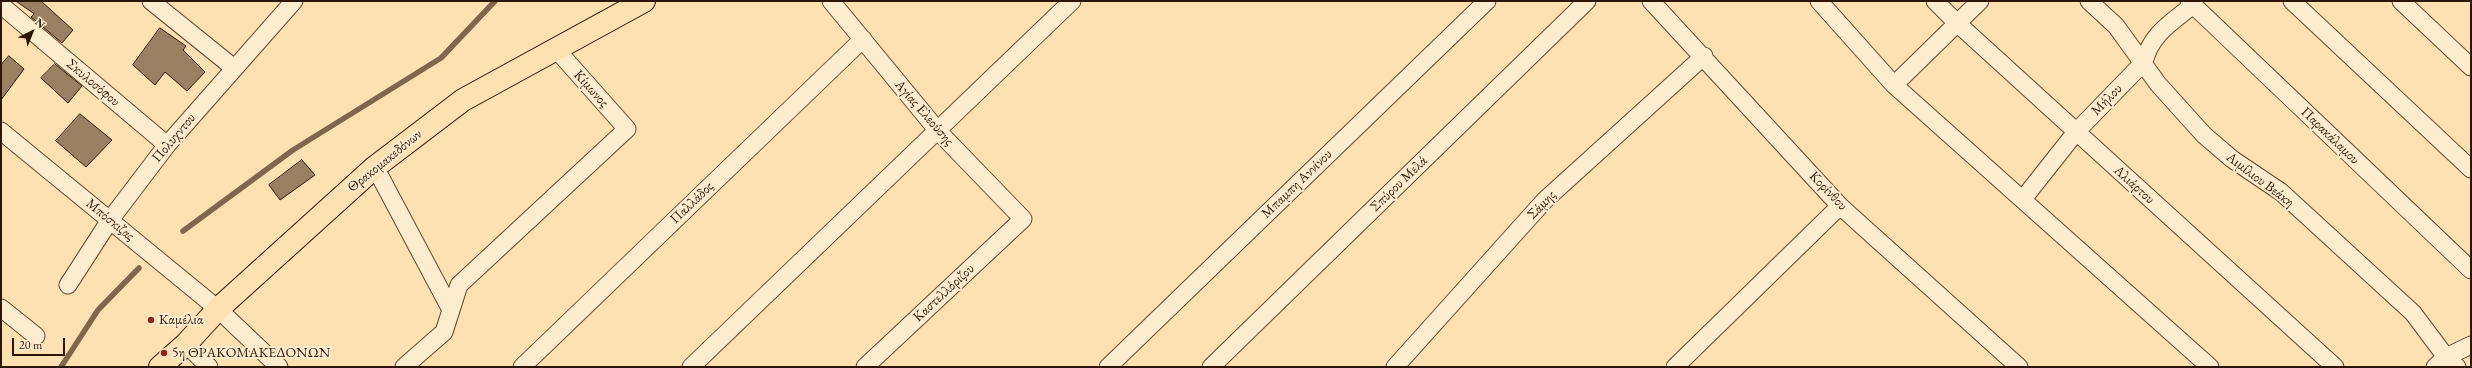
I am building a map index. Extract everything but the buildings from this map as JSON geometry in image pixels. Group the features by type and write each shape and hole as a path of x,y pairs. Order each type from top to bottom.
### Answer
{"main road":[{"name":"Θρακομακεδόνων","path":"160,367 186,344 218,309 374,167 463,100 644,1"}],"street":[{"path":"151,1 234,68"},
{"name":"Πολυχντου","path":"68,285 110,220 167,145 294,1"},
{"name":"Αγίας Ελεούσης","path":"831,1 938,131 1023,219"},
{"path":"691,367 1072,1"},
{"name":"Μπαμπη Αννίνου","path":"1108,367 1487,1"},
{"name":"Σπύρου Μελά","path":"1211,367 1588,1"},
{"name":"Κορίνθου","path":"1652,1 1840,206 2018,367"},
{"path":"1819,1 1894,85 2210,367"},
{"name":"Αλιάρτου","path":"1935,1 1957,24 2335,367"},
{"path":"1894,85 1980,1"},
{"name":"Αιμίλιου Βεάκη","path":"2089,1 2116,26 2144,62 2158,84 2204,135 2232,159 2281,192 2408,307 2434,338 2446,364"},
{"path":"2292,1 2471,169"},
{"path":"2401,1 2471,67"},
{"name":"Μήλου","path":"2023,200 2076,132 2144,62 2147,48 2155,36 2191,3"},
{"name":"Παρακάλαμου","path":"2191,3 2471,270"},
{"name":"Σκυλοσόφου","path":"1,5 167,145"},
{"name":"Παλλάδος","path":"522,367 863,39"},
{"name":"Κίμωνος","path":"451,310 459,285 626,129 556,49"},
{"name":"Σάμης","path":"1395,367 1545,200 1704,56"},
{"name":"Μπόσκιζας","path":"1,131 218,309 279,367"},
{"path":"374,167 451,310 444,332 404,367"},
{"path":"1675,367 1840,206"},
{"name":"Καστελλόριζου","path":"866,367 1023,219"},
{"path":"1,308 36,336"},
{"path":"186,344 209,367"},
{"path":"2446,364 2471,345"}],"waterway":[{"path":"183,231 293,150 441,58 495,1"},
{"path":"61,367 98,310 139,268"}],"place":[{"name":"Καμέλια","path":"151,320"},
{"name":"5η ΘΡΑΚΟΜΑΚΕΔΟΝΩΝ","path":"164,353"}]}
